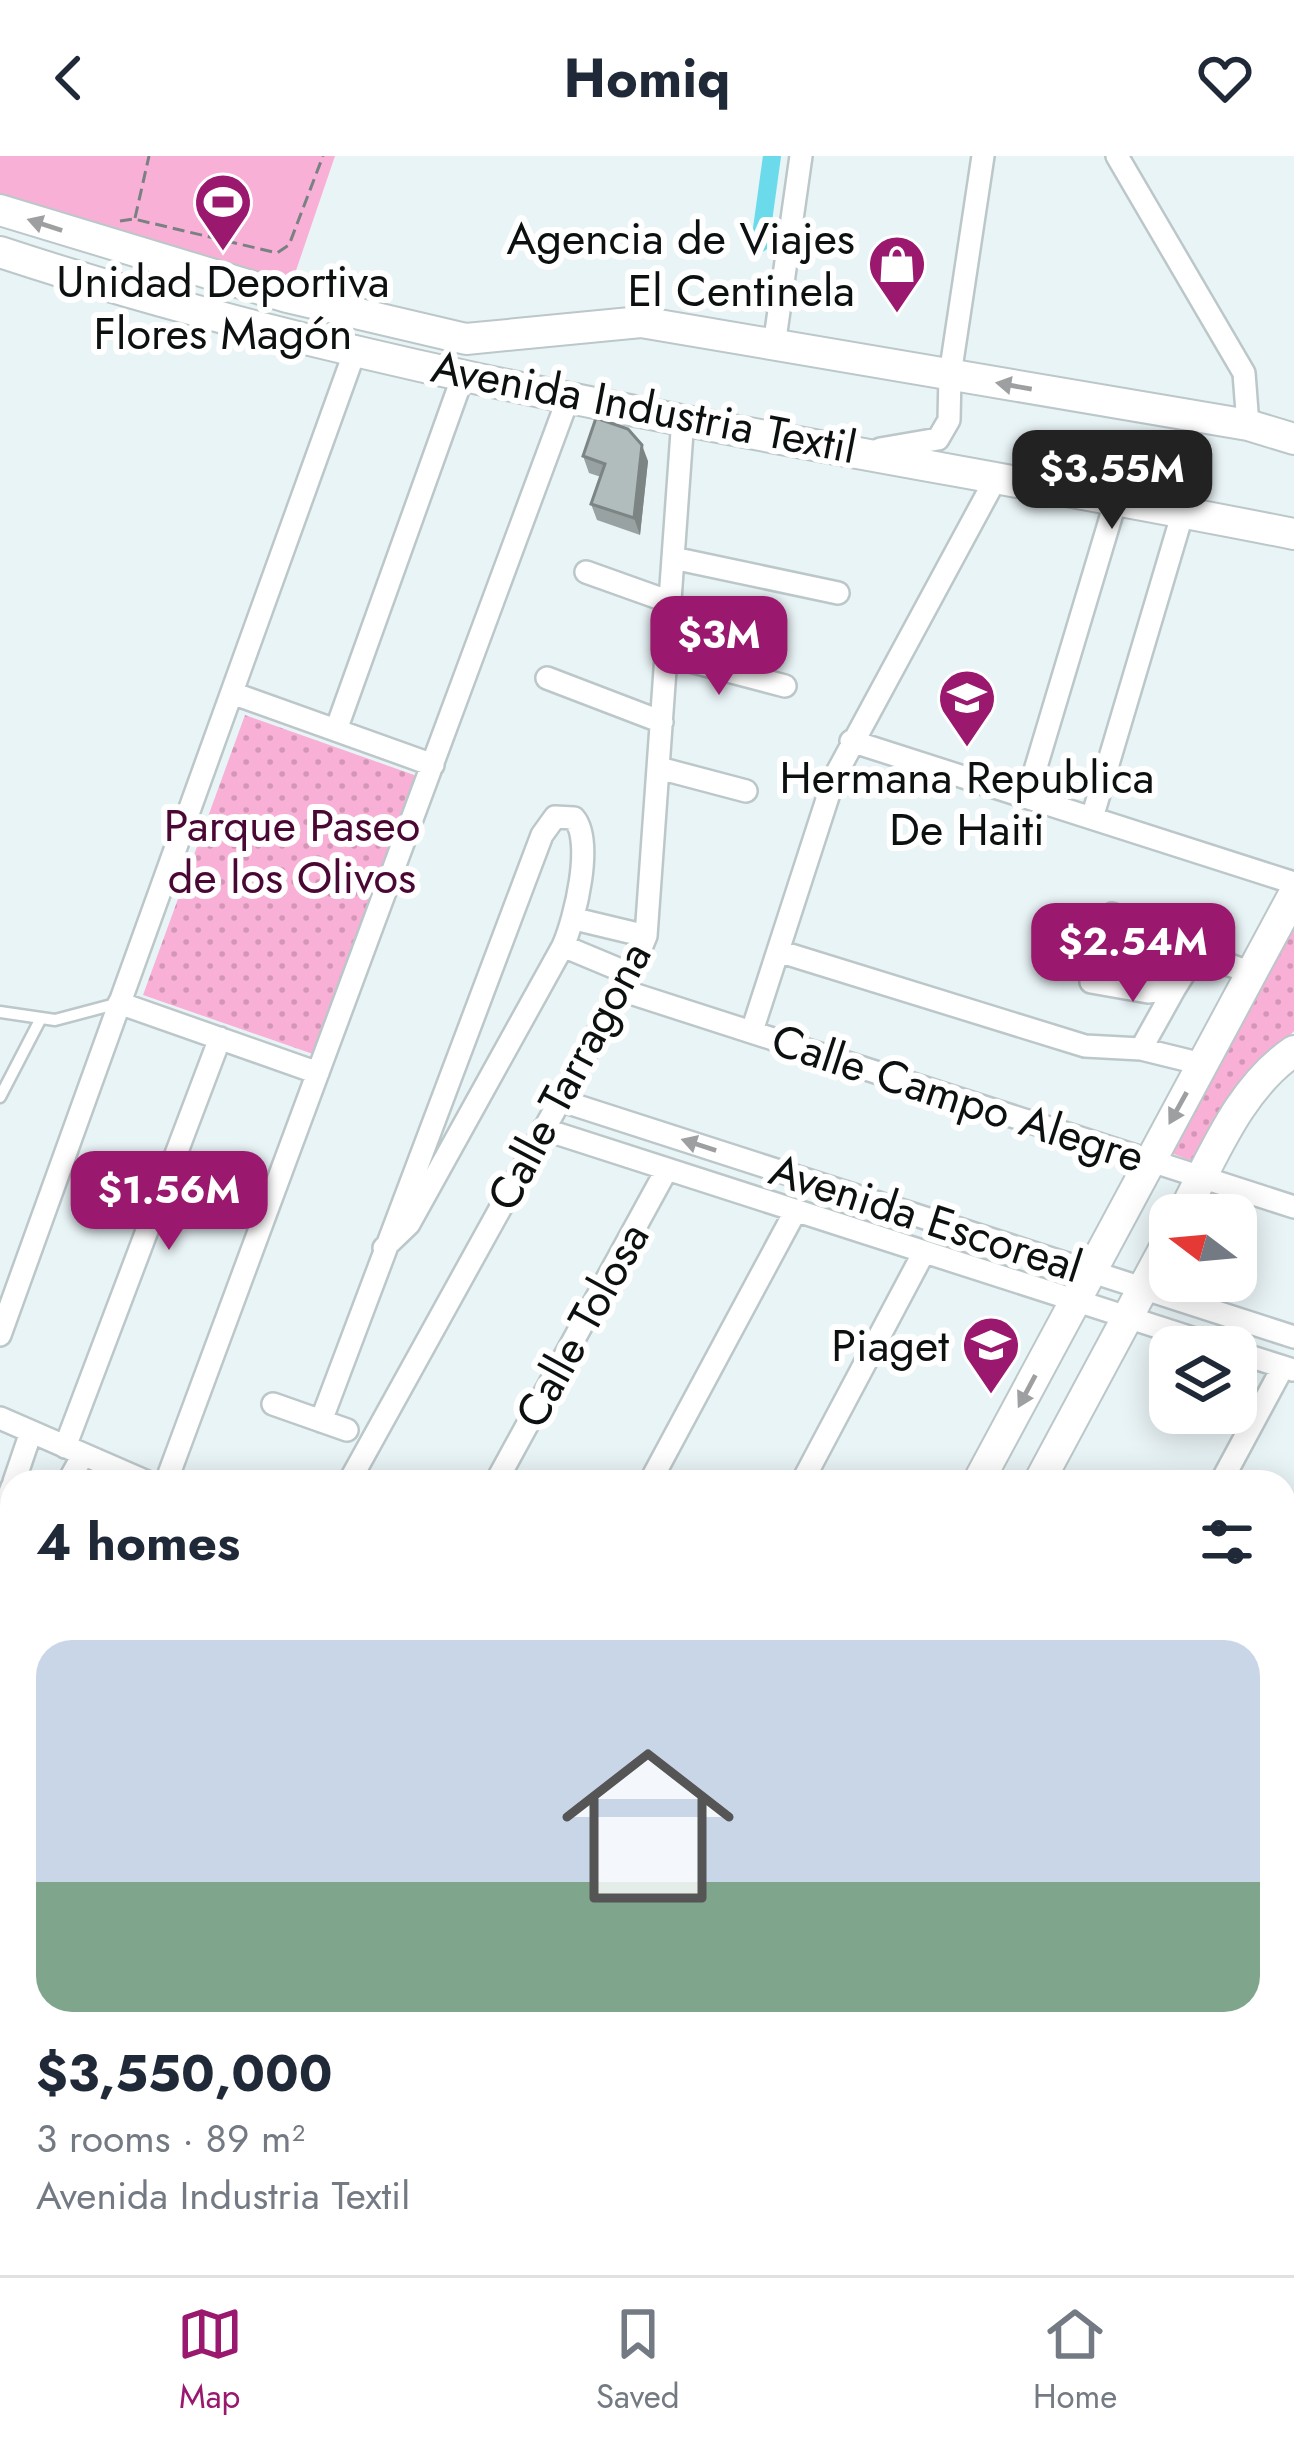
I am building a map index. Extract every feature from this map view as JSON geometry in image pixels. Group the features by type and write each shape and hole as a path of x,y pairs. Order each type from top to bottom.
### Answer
{"street":[{"path":"774,346 801,156"},
{"path":"865,450 938,439 949,419 950,375 983,156"},
{"path":"1117,156 1244,374 1248,425"},
{"name":"Avenida Industria Textil","path":"0,210 99,243 400,324 484,339 641,322 1248,425 1294,439"},
{"name":"Avenida Industria Textil","path":"0,252 105,286 569,396 1294,533"},
{"path":"0,1335 232,692 370,352 400,324"},
{"path":"336,730 464,373"},
{"path":"170,1470 569,396"},
{"name":"Calle Tarragona","path":"356,1470 626,982 646,937 682,418"},
{"path":"752,1031 850,741 995,478"},
{"path":"1027,797 1116,500"},
{"path":"1092,818 1184,512"},
{"path":"673,558 838,593"},
{"path":"586,572 670,602"},
{"path":"667,655 785,686"},
{"path":"547,678 662,722"},
{"path":"232,692 433,765"},
{"path":"850,741 1294,883"},
{"path":"659,768 746,791"},
{"path":"321,1421 384,1248 542,835 550,820 561,815 579,823 583,835 574,919 410,1224 384,1248"},
{"path":"984,1470 1294,894"},
{"path":"1112,914 1149,926 1196,956 1250,972"},
{"path":"574,919 646,937"},
{"name":"Calle Campo Alegre","path":"562,946 626,982 752,1031 1294,1207"},
{"path":"778,951 1085,1046 1141,1049 1202,1064"},
{"path":"1141,1049 1196,956"},
{"path":"1091,982 1148,992 1175,988"},
{"path":"119,1003 318,1073"},
{"path":"70,1470 220,1039"},
{"path":"1193,1194 1251,1089 1294,1051"},
{"name":"Avenida Escoreal","path":"559,1100 1294,1337"},
{"name":"Avenida Escoreal","path":"543,1129 1153,1326"},
{"path":"428,1133 453,1145"},
{"name":"Calle Tolosa","path":"503,1470 667,1169"},
{"path":"656,1470 796,1210"},
{"path":"808,1470 925,1252"},
{"path":"1046,1470 1149,1278"},
{"path":"1228,1470 1288,1369 1257,1359"},
{"path":"274,1404 347,1430"},
{"path":"0,1418 119,1470"},
{"path":"18,1470 32,1432"}],"lane":[{"path":"0,1012 40,1020 119,1003"},
{"path":"0,1097 40,1020"}],"path":[{"path":"134,219 148,156"},
{"path":"99,243 110,226 134,219 278,254 289,244 323,156"}],"green space":[{"name":"Unidad Deportiva Flores Magón","path":"0,156 335,156 287,297 0,209"},
{"name":"Parque Paseo de los Olivos","path":"245,715 417,776 313,1054 143,995"},
{"path":"1294,923 1294,1031 1233,1095 1197,1163 1166,1151"}],"building":[{"path":"596,418 628,429 642,445 634,518 591,504 605,464 583,456"}],"waterway":[{"path":"760,243 772,156"}],"place":[{"name":"Unidad Deportiva Flores Magón","path":"223,253"},
{"name":"Agencia de Viajes El Centinela","path":"897,315"},
{"name":"Hermana Republica De Haiti","path":"967,749"},
{"name":"Piaget","path":"991,1396"}]}
